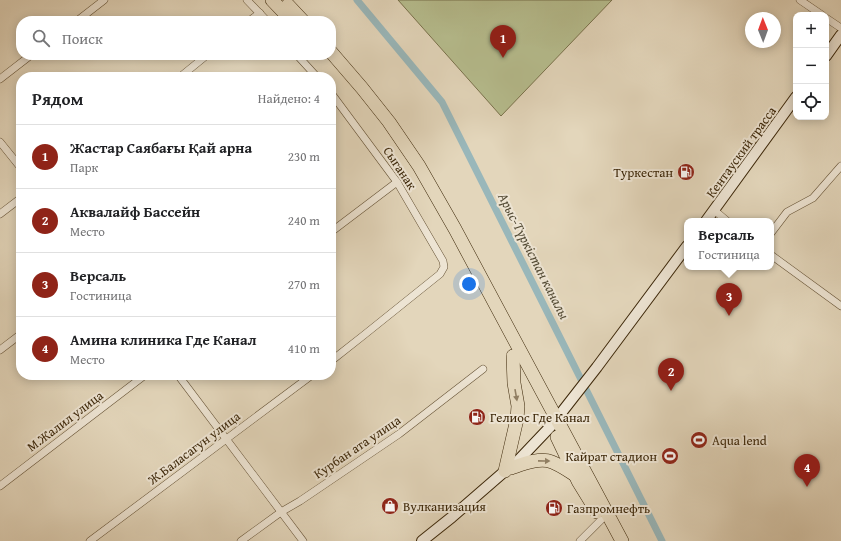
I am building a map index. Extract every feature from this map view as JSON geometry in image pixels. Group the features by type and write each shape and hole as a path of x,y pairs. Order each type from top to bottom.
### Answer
{"highway":[{"path":"272,0 287,16"},
{"path":"283,0 298,16"},
{"path":"336,58 389,122 419,166 455,229 554,422 575,475 613,541"},
{"path":"327,60 382,126 412,170 513,356 554,422 622,541"},
{"path":"513,356 514,383 518,406 508,469 532,461 550,461 575,475"}],"main road":[{"path":"829,52 841,35"},
{"name":"Кентауский трасса","path":"708,218 793,101"},
{"path":"422,541 508,469 554,422 684,250"}],"street":[{"path":"83,16 104,0"},
{"path":"247,0 263,16"},
{"path":"800,0 818,12"},
{"path":"255,16 260,12"},
{"path":"829,20 841,28"},
{"path":"0,79 25,60"},
{"path":"186,72 202,60"},
{"path":"302,60 313,72"},
{"name":"Сыганак","path":"336,103 397,182 443,261 444,267 440,274 336,357"},
{"path":"0,142 16,162"},
{"path":"774,229 786,212 813,198 841,166"},
{"path":"336,228 397,182"},
{"path":"0,214 16,202"},
{"path":"714,210 723,218"},
{"path":"774,257 841,306"},
{"path":"0,350 16,338"},
{"name":"Курбан ата улица","path":"241,541 281,512 300,501 399,434 483,368"},
{"name":"М.Жалил улица","path":"0,486 138,380"},
{"path":"182,380 303,541"},
{"name":"Ж.Баласагун улица","path":"90,541 305,380"},
{"path":"580,541 601,520"}],"green space":[{"path":"398,0 612,0 501,116"}],"waterway":[{"name":"Арыс-Түркістан каналы","path":"357,0 442,102 662,541"}],"place":[{"name":"Жастар Саябағы Қай арна","path":"503,58"},
{"name":"Туркестан","path":"686,172"},
{"name":"Версаль","path":"729,316"},
{"name":"Аквалайф Бассейн","path":"671,391"},
{"name":"Гелиос Где Канал","path":"477,417"},
{"name":"Aqua lend","path":"699,440"},
{"name":"Кайрат стадион","path":"670,456"},
{"name":"Амина клиника Где Канал","path":"807,487"},
{"name":"Вулканизация","path":"390,506"},
{"name":"Газпромнефть","path":"554,508"}]}
